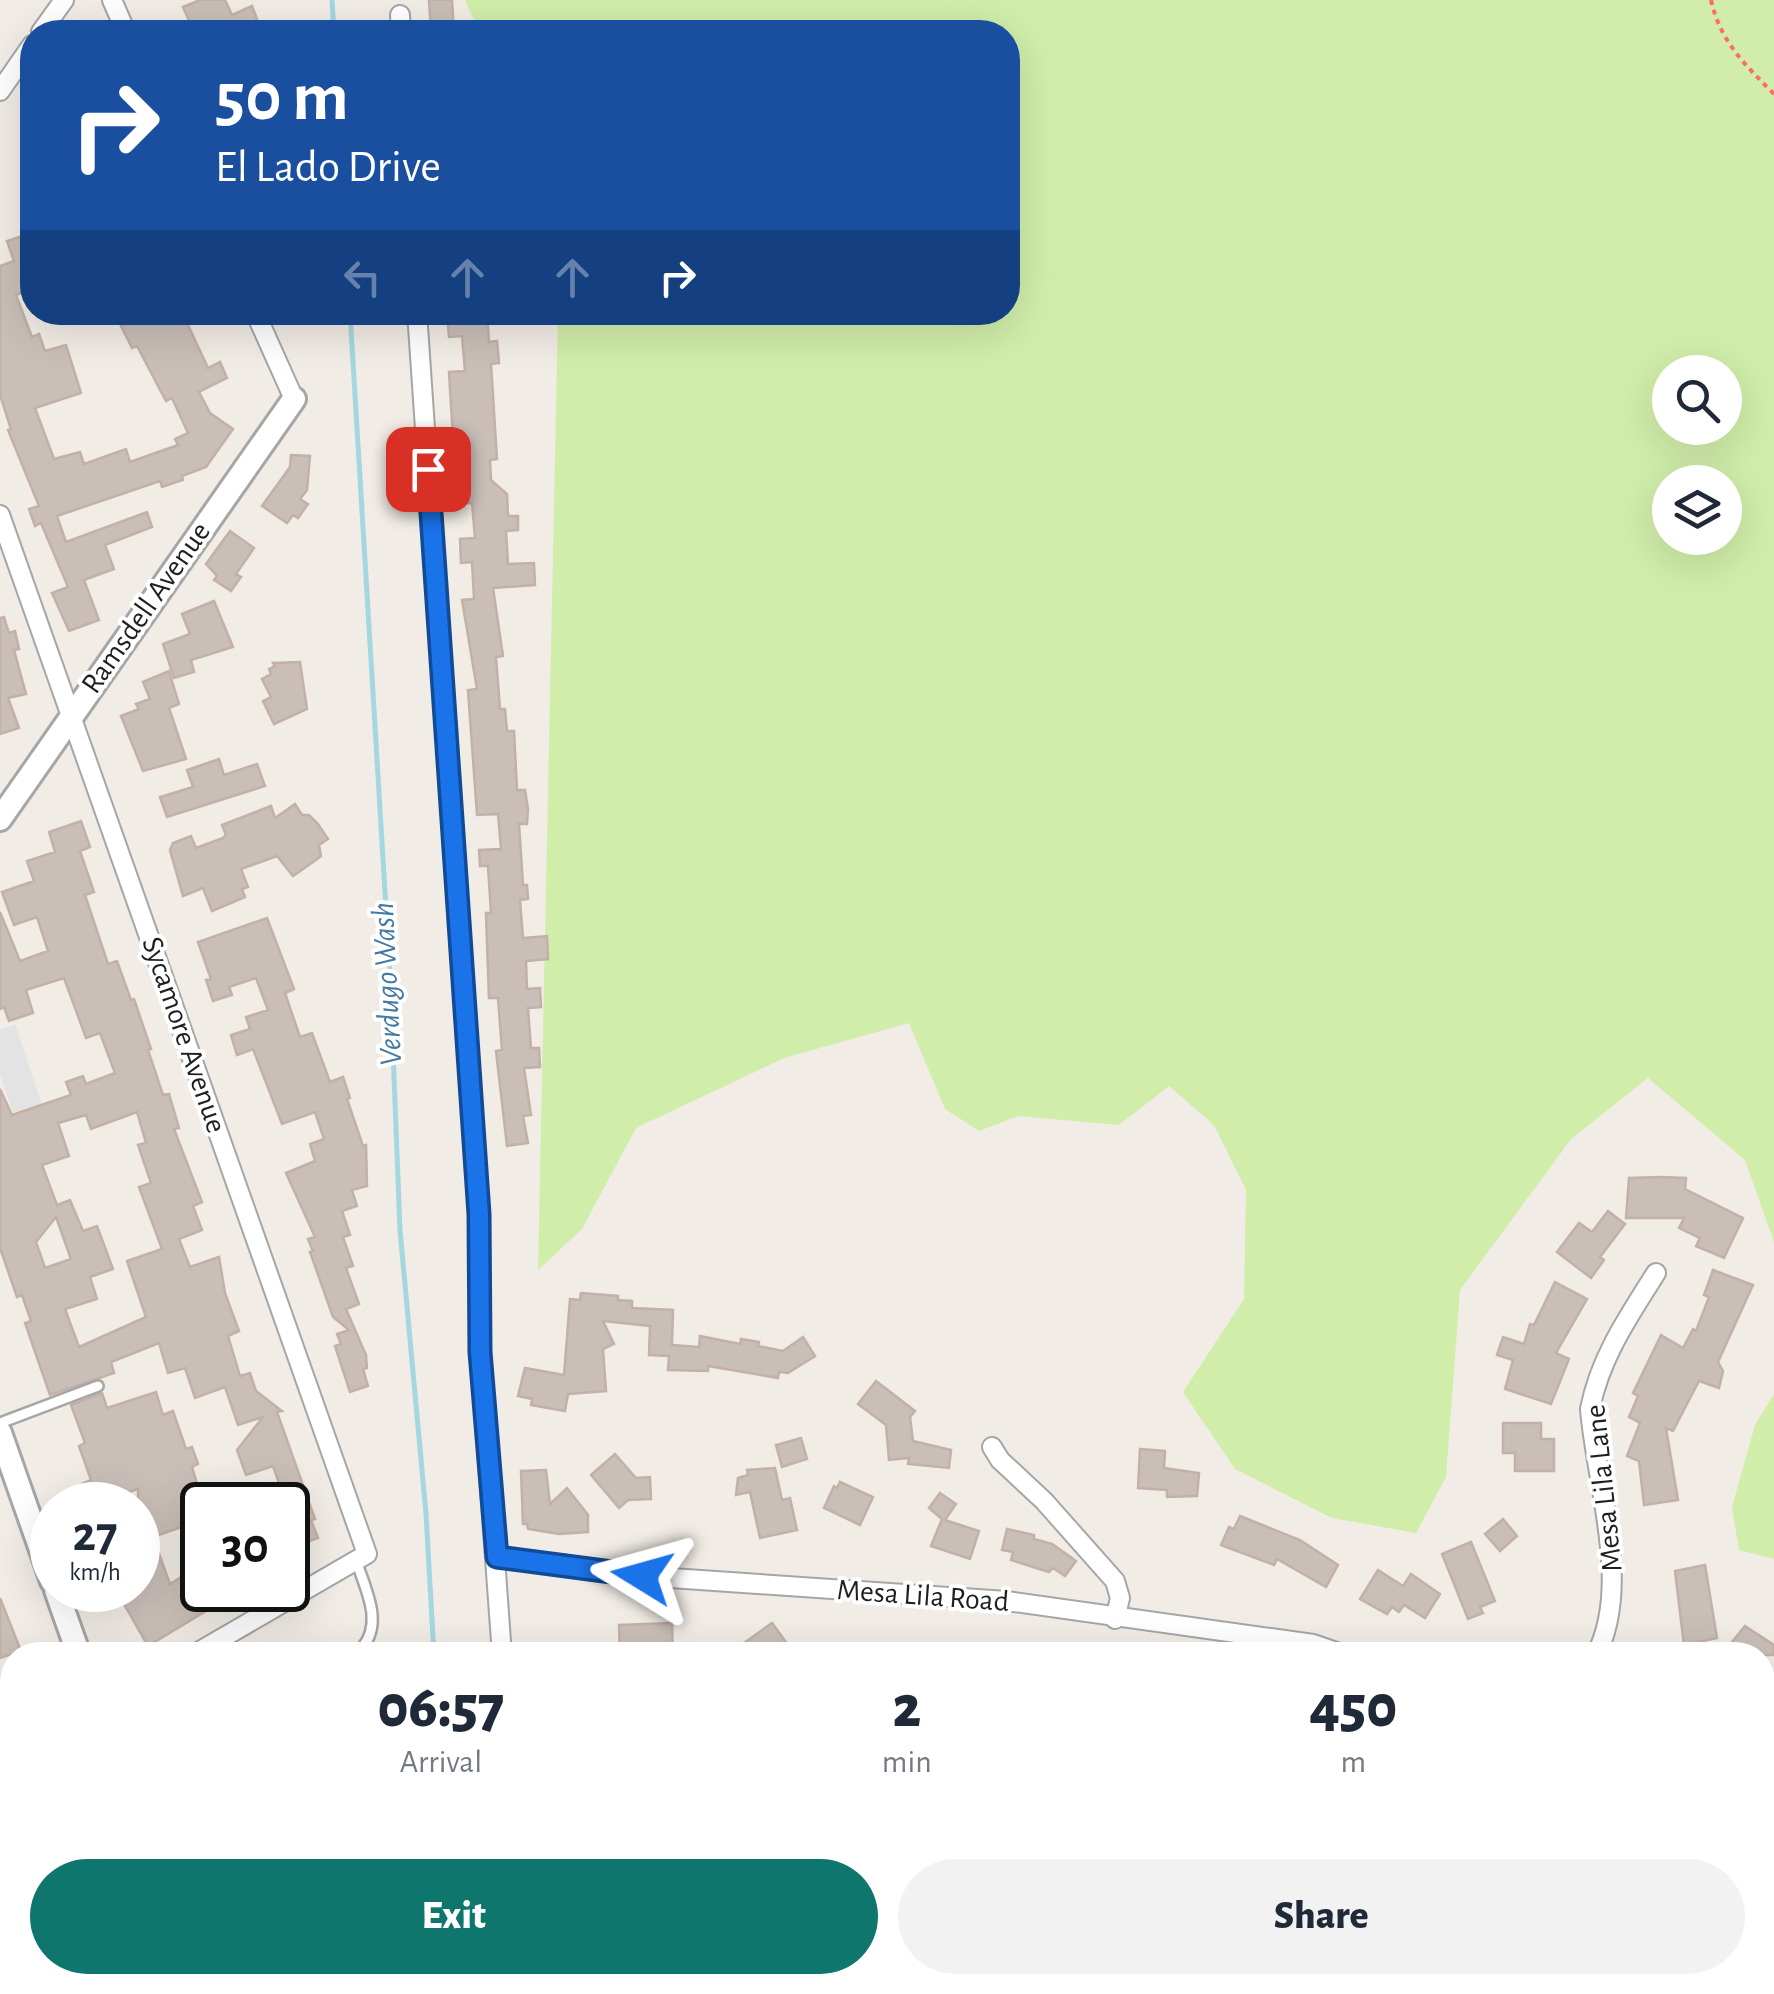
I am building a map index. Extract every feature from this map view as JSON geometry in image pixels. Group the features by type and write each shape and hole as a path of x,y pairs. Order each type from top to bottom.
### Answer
{"street":[{"path":"0,91 20,62"},
{"path":"261,325 294,398"},
{"path":"418,325 477,1175 480,1352 501,1642"},
{"name":"Ramsdell Avenue","path":"0,819 294,398"},
{"name":"Sycamore Avenue","path":"0,515 362,1557"},
{"name":"Mesa Lila Lane","path":"1602,1642 1610,1622 1614,1589 1590,1409 1595,1382 1613,1340 1656,1273"},
{"path":"0,1433 30,1518"},
{"path":"992,1447 1115,1581 1120,1598 1115,1619"},
{"path":"216,1642 362,1557"},
{"name":"Mesa Lila Road","path":"497,1557 642,1576 1007,1600 1115,1619 1297,1642"},
{"path":"64,1612 74,1642"}],"lane":[{"path":"0,1424 98,1386"},
{"path":"362,1557 373,1618 373,1633 366,1642"}],"path":[{"path":"1710,0 1716,26 1737,56 1774,94"}],"green space":[{"path":"465,0 1774,0 1774,1242 1745,1160 1648,1078 1571,1139 1460,1290 1446,1477 1416,1533 1332,1518 1235,1469 1183,1392 1244,1299 1246,1190 1214,1125 1169,1086 1119,1125 1018,1116 979,1131 945,1109 909,1023 784,1058 636,1128 582,1229 538,1270 558,325 1020,325 1020,20 474,20"},
{"path":"1774,1394 1774,1559 1739,1550 1732,1507 1755,1425"}],"shaded area":[{"path":"15,1024 42,1105 13,1112 0,1075 0,1030"}],"building":[{"path":"200,0 225,0 232,15 252,6 257,20 189,20 183,7"},
{"path":"429,0 452,0 453,20 430,20"},
{"path":"20,237 20,294 16,295 20,325 27,325 32,337 39,334 45,351 66,345 81,393 35,408 54,459 80,452 84,464 126,449 130,462 178,445 175,439 188,433 172,398 166,401 137,346 132,348 121,326 188,325 208,368 220,362 227,378 199,392 210,413 233,429 206,467 162,487 160,481 57,516 66,542 147,512 152,527 105,545 114,569 84,580 99,620 69,631 52,593 68,587 41,523 35,526 29,509 39,506 8,430 11,429 0,395 0,266 14,261 7,241"},
{"path":"448,325 488,325 489,342 497,341 499,363 491,364 497,459 490,460 491,480 507,494 508,516 518,516 518,530 506,531 508,564 534,563 535,585 493,588 503,656 496,657 500,709 505,709 507,731 514,731 517,790 525,790 528,809 527,824 519,824 523,885 527,885 528,899 520,900 523,938 547,936 548,959 526,961 527,989 540,988 541,1007 528,1008 531,1048 539,1048 540,1067 524,1068 531,1115 523,1116 528,1143 507,1146 496,1051 502,1050 498,998 489,998 488,866 480,866 479,850 501,849 498,814 477,815 468,690 477,689 462,600 474,599 472,562 461,563 460,539 475,538 472,503 457,504 449,372 465,371 462,336 449,337"},
{"path":"291,455 310,456 307,490 300,499 308,504 298,518 293,515 287,523 262,506 290,467"},
{"path":"230,531 254,548 236,574 241,577 231,591 214,580 217,576 206,564"},
{"path":"214,601 233,647 191,660 194,672 174,678 163,644 190,634 182,614"},
{"path":"4,617 9,633 15,631 19,649 14,650 26,694 8,698 19,728 0,734 0,618"},
{"path":"300,662 307,709 274,724 263,701 271,697 262,679 271,674 273,663"},
{"path":"169,671 179,704 169,708 186,759 143,771 121,716 139,709 136,704 150,699 143,682"},
{"path":"219,759 224,775 257,764 265,786 167,817 160,797 193,787 187,770"},
{"path":"295,804 302,815 309,815 318,824 328,839 319,845 321,856 293,876 277,856 241,869 248,887 242,889 245,897 212,911 203,888 183,896 170,850 173,843 191,836 196,848 223,838 226,835 222,825 271,806 275,818"},
{"path":"81,821 90,847 80,851 94,892 85,895 108,964 117,961 131,1000 134,999 163,1095 169,1094 179,1128 174,1129 202,1202 193,1206 202,1230 179,1239 190,1267 219,1257 225,1293 239,1331 228,1336 240,1376 250,1373 256,1391 282,1411 277,1412 302,1482 279,1482 273,1466 246,1475 237,1450 263,1417 238,1425 225,1387 195,1398 185,1368 168,1373 159,1343 111,1362 114,1373 50,1395 25,1323 31,1321 22,1295 17,1297 0,1248 0,1089 12,1115 71,1095 66,1082 83,1076 86,1084 115,1073 100,1033 86,1038 64,978 26,990 33,1013 9,1021 4,1007 0,1009 0,912 20,961 48,951 37,917 14,925 2,892 34,881 27,861 55,852 49,832","holes":["137,1112 146,1143 138,1145 151,1183 139,1187 162,1249 127,1261 146,1317 79,1347 65,1309 97,1299 90,1277 113,1269 97,1226 83,1231 70,1200 57,1205 42,1165 69,1156 58,1123 86,1115 91,1129","56,1217 71,1259 45,1268 36,1242"]},
{"path":"267,918 294,989 285,993 300,1037 312,1033 330,1082 343,1077 350,1098 347,1099 363,1146 366,1145 367,1186 352,1190 357,1206 342,1211 350,1235 343,1237 353,1266 346,1268 359,1304 346,1309 366,1355 367,1368 363,1369 368,1386 350,1392 335,1346 341,1344 337,1334 349,1330 333,1317 310,1252 313,1251 308,1239 315,1237 286,1173 315,1161 310,1144 324,1139 315,1112 282,1124 253,1049 237,1055 231,1035 250,1029 246,1017 268,1010 256,978 229,987 232,995 213,1001 206,980 211,979 198,942"},
{"path":"1629,1178 1686,1178 1685,1189 1743,1218 1724,1258 1696,1246 1700,1238 1679,1228 1684,1218 1626,1218"},
{"path":"1608,1211 1625,1224 1600,1257 1604,1260 1591,1278 1557,1252 1579,1223 1592,1232"},
{"path":"1713,1270 1753,1285 1718,1362 1723,1371 1719,1388 1699,1381 1673,1431 1666,1428 1678,1500 1644,1505 1639,1461 1627,1456 1640,1423 1629,1417 1638,1396 1633,1393 1661,1335 1683,1348 1693,1329 1696,1331 1709,1297 1704,1295"},
{"path":"1555,1282 1587,1299 1556,1353 1569,1359 1551,1404 1505,1389 1513,1360 1497,1355 1503,1337 1524,1344 1530,1324 1534,1325"},
{"path":"581,1293 618,1296 618,1300 632,1301 632,1308 673,1310 672,1345 699,1347 700,1336 740,1344 741,1339 759,1342 758,1346 783,1351 803,1337 815,1356 788,1373 779,1372 778,1378 708,1366 708,1371 668,1370 669,1356 649,1355 650,1326 603,1321 614,1344 603,1349 606,1391 568,1394 565,1411 531,1405 532,1399 518,1396 525,1368 564,1375 570,1299 580,1300"},
{"path":"876,1381 915,1411 910,1417 913,1441 951,1450 949,1468 908,1464 909,1458 889,1460 886,1425 858,1404"},
{"path":"156,1392 163,1415 173,1411 186,1449 192,1447 198,1464 192,1467 196,1482 180,1482 180,1528 160,1535 160,1482 86,1482 91,1480 79,1446 85,1443 71,1405 102,1393 107,1408"},
{"path":"1503,1423 1541,1423 1541,1439 1554,1439 1554,1471 1515,1471 1515,1453 1503,1453"},
{"path":"801,1438 807,1459 782,1467 776,1445"},
{"path":"1140,1449 1165,1451 1164,1468 1199,1473 1197,1496 1167,1497 1167,1490 1138,1488"},
{"path":"615,1454 636,1478 650,1477 651,1499 628,1500 619,1508 591,1475"},
{"path":"775,1468 782,1500 790,1498 797,1530 760,1538 750,1492 736,1495 738,1478 748,1475 747,1470"},
{"path":"546,1470 550,1504 567,1488 588,1515 588,1532 559,1534 528,1529 523,1524 521,1471"},
{"path":"840,1482 873,1497 860,1525 824,1508 834,1486 837,1488"},
{"path":"940,1493 956,1504 945,1520 979,1531 970,1559 931,1546 942,1519 929,1508"},
{"path":"310,1505 315,1519 311,1520 318,1538 310,1541"},
{"path":"1240,1516 1300,1540 1338,1565 1326,1587 1277,1559 1274,1565 1221,1545 1229,1527 1234,1529"},
{"path":"1503,1519 1517,1536 1500,1551 1485,1534"},
{"path":"1007,1529 1034,1535 1034,1539 1052,1544 1076,1561 1065,1576 1053,1568 1049,1572 1011,1560 1013,1552 1002,1550"},
{"path":"1471,1542 1495,1601 1480,1607 1483,1613 1468,1619 1442,1554"},
{"path":"160,1556 170,1584 180,1578 180,1612 204,1612 155,1642 146,1642 129,1612 160,1612"},
{"path":"1705,1565 1717,1638 1684,1642 1675,1571"},
{"path":"1378,1570 1403,1586 1411,1574 1440,1594 1425,1618 1404,1605 1399,1612 1392,1607 1387,1614 1360,1599"},
{"path":"0,1598 17,1642 0,1642"},
{"path":"672,1623 673,1642 620,1642 619,1625"},
{"path":"772,1623 786,1642 745,1642"},
{"path":"1745,1626 1769,1642 1732,1642"}],"waterway":[{"name":"Verdugo Wash","path":"332,0 333,20"},
{"name":"Verdugo Wash","path":"351,325 390,975 400,1230 426,1514 433,1642"}],"route":[{"path":"428,469 479,1214 480,1352 497,1557 642,1576"}]}
